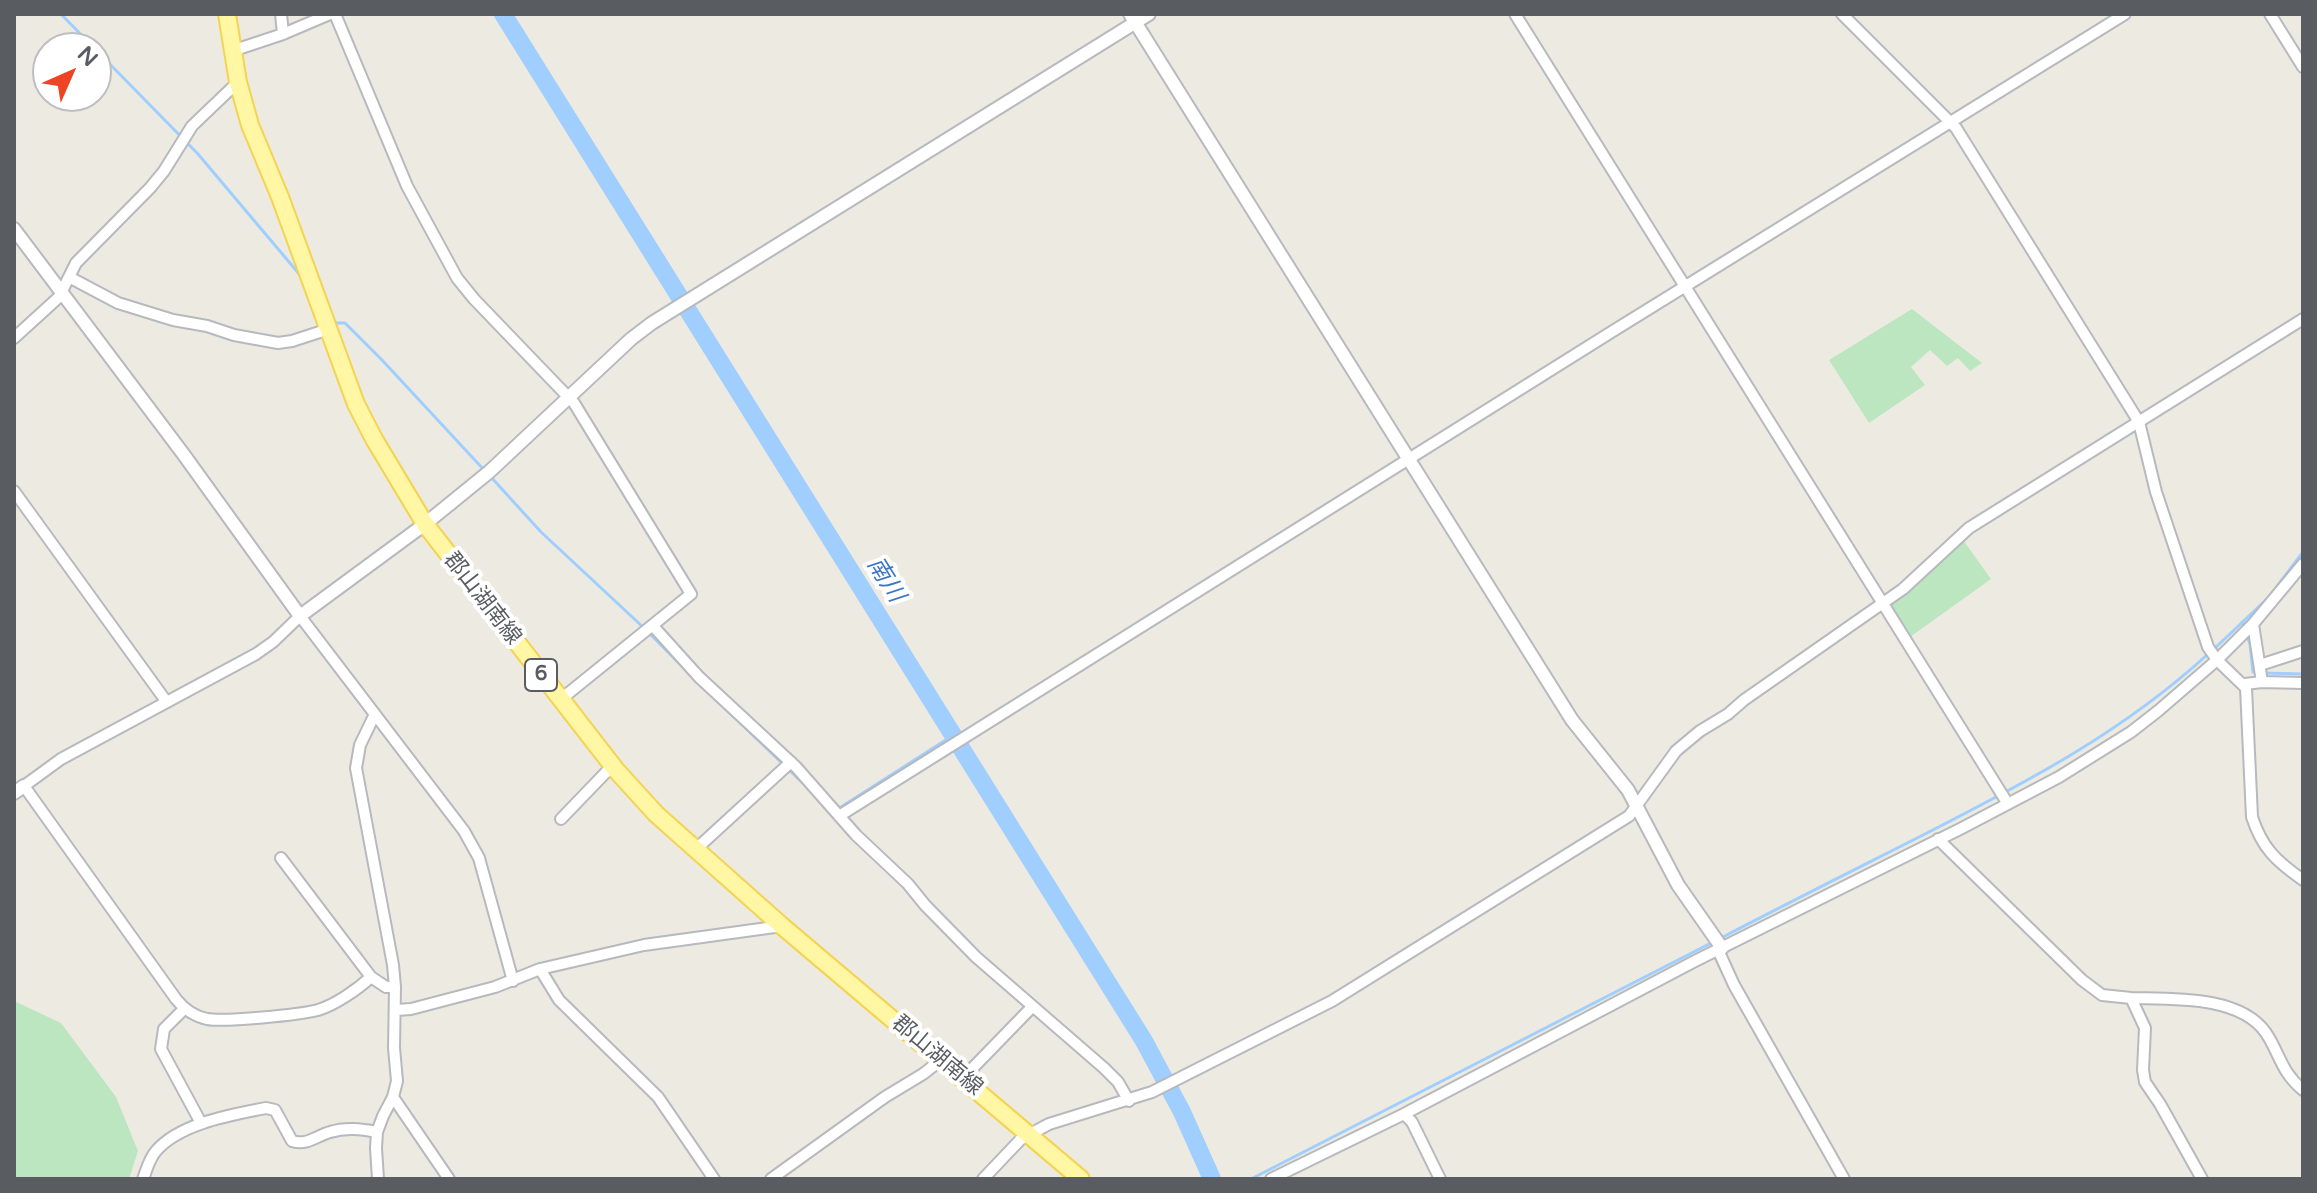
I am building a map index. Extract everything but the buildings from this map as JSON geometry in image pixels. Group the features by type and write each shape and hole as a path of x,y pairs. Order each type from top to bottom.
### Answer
{"main road":[{"name":"郡山湖南線","path":"227,14 238,82 250,125 280,197 356,404 425,524 612,766 656,814 782,926 1081,1179"}],"street":[{"path":"281,14 283,34"},
{"path":"232,51 332,14 407,186 457,278 569,397 691,594 560,700"},
{"path":"371,977 357,989 317,1010 209,1019 184,1009 19,790 61,759 273,642 300,616 425,524 489,472 631,339 674,309 1133,18 1149,14"},
{"path":"1515,14 2004,798"},
{"path":"1842,14 1951,121 2139,422 2156,492 2213,654 2245,684 2252,817 2258,836 2276,859 2303,880"},
{"path":"839,816 2125,14"},
{"path":"2270,14 2303,67"},
{"path":"1133,18 1572,720 1619,778 1678,885 1720,949 1734,985 1844,1179"},
{"path":"14,338 63,292 81,257 150,188 192,126 238,82"},
{"path":"14,229 300,616 464,831 476,851 513,981"},
{"path":"69,277 118,303 234,335 278,343 329,329"},
{"path":"983,1179 1021,1139 1049,1124 1129,1101 1161,1088 1332,1001 1629,816 1668,760 1688,740 1914,580 1969,528 2303,319"},
{"path":"14,491 166,701"},
{"path":"1271,1179 1404,1114 1938,839 2004,798 2059,777 2131,732 2158,711 2213,654 2253,624 2303,564"},
{"path":"2253,624 2262,682"},
{"path":"653,626 699,677 791,762 870,849 908,884 976,957 1104,1068 1118,1082 1129,1101"},
{"path":"2260,665 2303,651"},
{"path":"2245,684 2303,683"},
{"path":"375,714 360,745 356,768 392,957 397,1081 377,1132 378,1179"},
{"path":"695,850 791,762"},
{"path":"561,819 612,766"},
{"path":"1938,839 2095,991 2106,996 2199,1001 2243,1014 2260,1025 2283,1067 2303,1090"},
{"path":"281,858 371,977 386,987 395,987"},
{"path":"396,1010 411,1009 513,981 540,969 644,945 782,926"},
{"path":"540,969 559,1000 658,1097 714,1179"},
{"path":"2131,998 2145,1028 2145,1082 2202,1179"},
{"path":"963,1078 1032,1007"},
{"path":"184,1009 164,1029 161,1049 201,1123"},
{"path":"771,1179 941,1060"},
{"path":"393,1097 449,1179"},
{"path":"143,1179 151,1158 168,1140 201,1123 271,1108 295,1143 349,1129 377,1132"},
{"path":"1404,1114 1412,1122 1440,1179"}],"green space":[{"path":"1912,309 1982,363 1970,371 1958,358 1947,366 1930,350 1911,367 1925,385 1869,423 1829,360"},
{"path":"1963,540 1991,579 1910,637 1890,606 1892,602"},
{"path":"14,1001 61,1023 116,1097 138,1151 129,1179 14,1179"}],"waterway":[{"path":"61,14 78,32"},
{"name":"南川","path":"503,14 1144,1041 1182,1112 1212,1179"},
{"path":"112,66 198,154 300,275"},
{"path":"331,316 336,323 345,323 382,360 485,471"},
{"path":"490,476 541,532 644,628"},
{"path":"2214,649 2269,597 2303,552"},
{"path":"2242,622 2250,644 2253,672 2257,672"},
{"path":"649,633 686,670"},
{"path":"1723,937 1963,815 2073,754 2142,708 2208,654"},
{"path":"2265,673 2303,674"},
{"path":"709,693 810,790"},
{"path":"841,807 952,736"},
{"path":"1251,1179 1713,942"}]}
